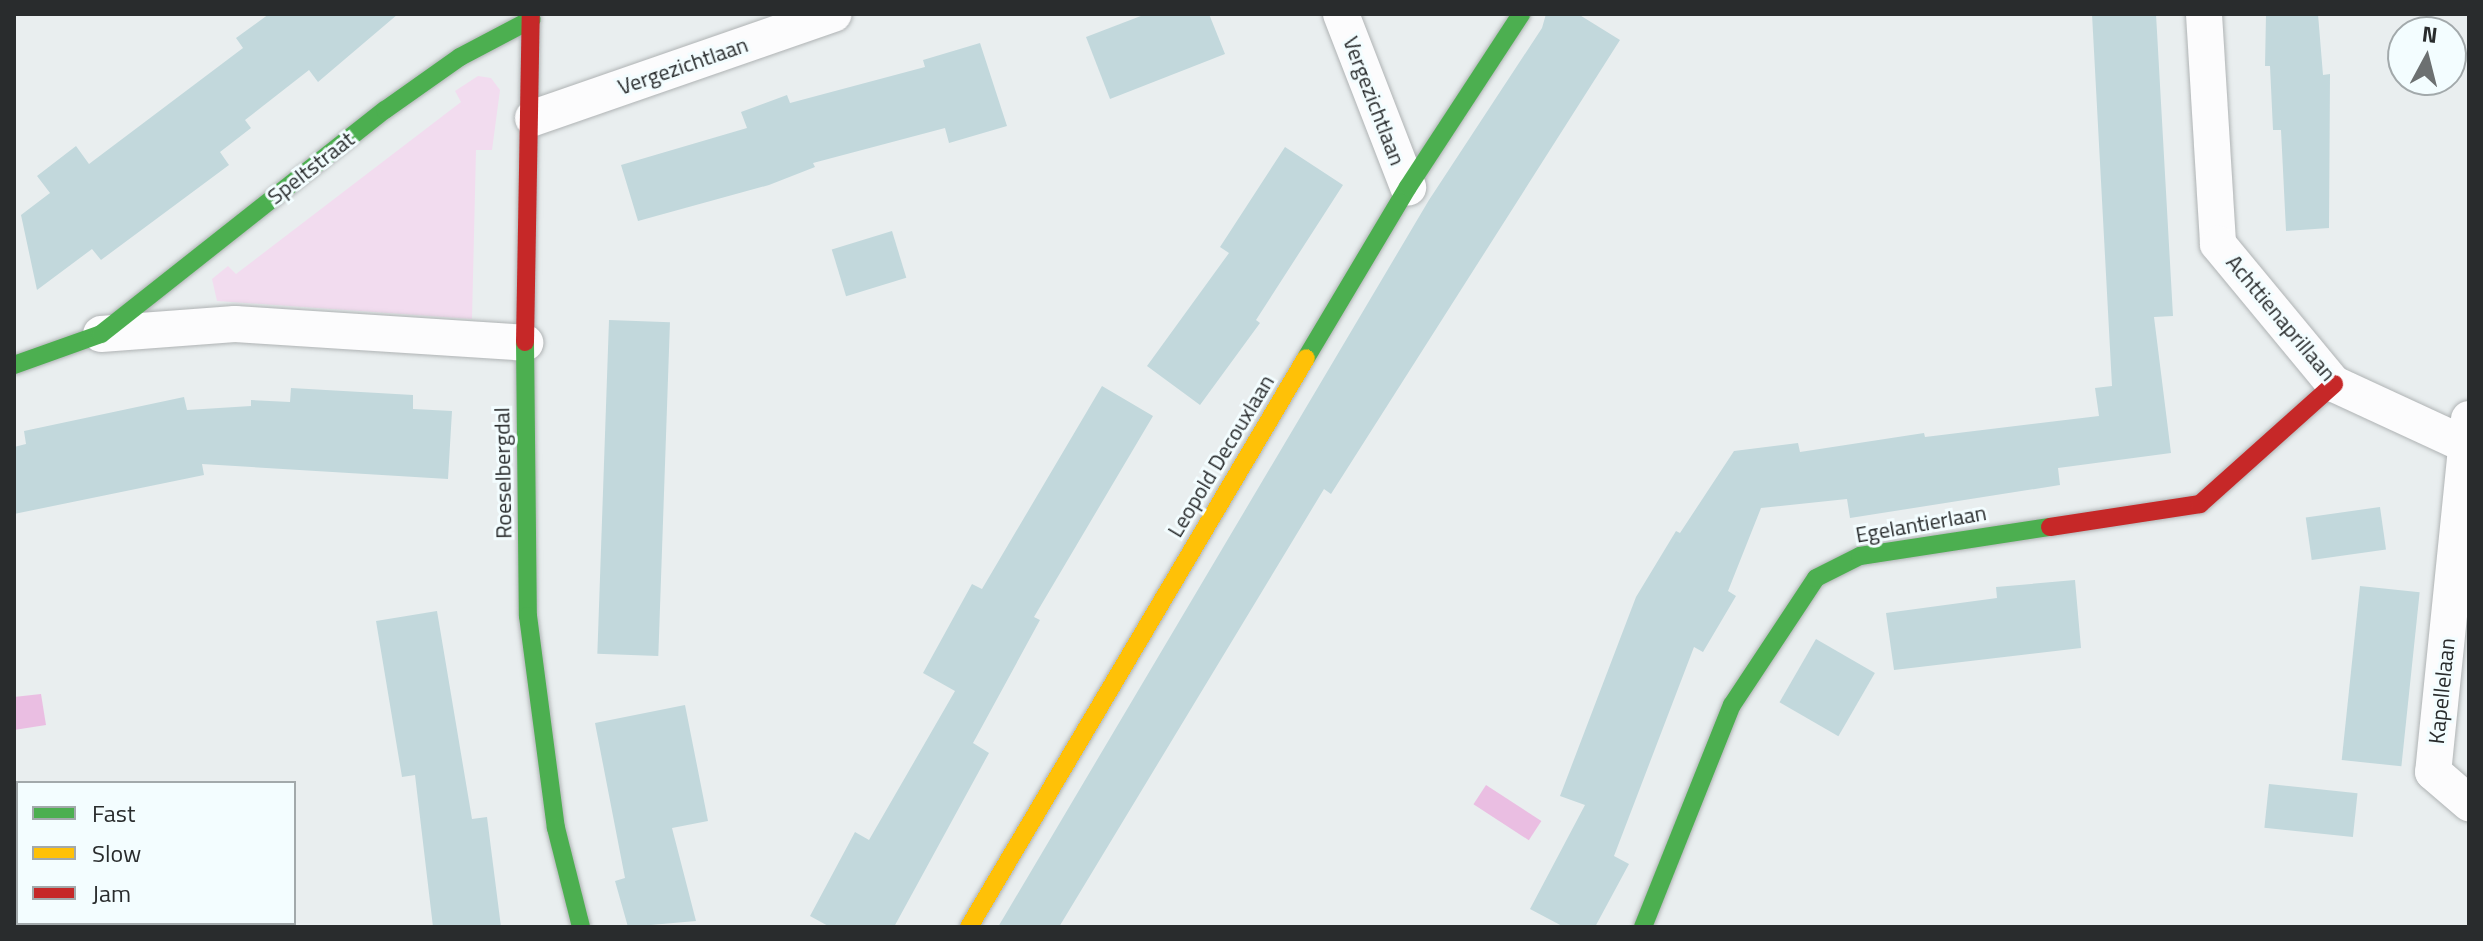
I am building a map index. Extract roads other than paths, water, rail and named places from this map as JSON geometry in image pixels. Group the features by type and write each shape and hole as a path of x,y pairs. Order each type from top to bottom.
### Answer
{"street":[{"name":"Vergezichtlaan","path":"533,118 834,14"},
{"name":"Vergezichtlaan","path":"1341,14 1408,187"},
{"name":"Leopold Decouxlaan","path":"969,927 1408,187 1521,14"},
{"name":"Achttienaprillaan","path":"2204,14 2218,244 2334,384 2468,433"},
{"name":"Roeselbergdal","path":"532,17 533,118 525,343 528,616 556,828 581,927"},
{"name":"Speltstraat","path":"101,334 385,110 460,57 532,17"},
{"name":"Speltstraat","path":"14,365 101,334 235,324 525,343"},
{"name":"Egelantierlaan","path":"1643,927 1732,705 1816,578 1860,556 2200,504 2334,384"},
{"name":"Kapellelaan","path":"2468,433 2433,772 2469,803"}]}
